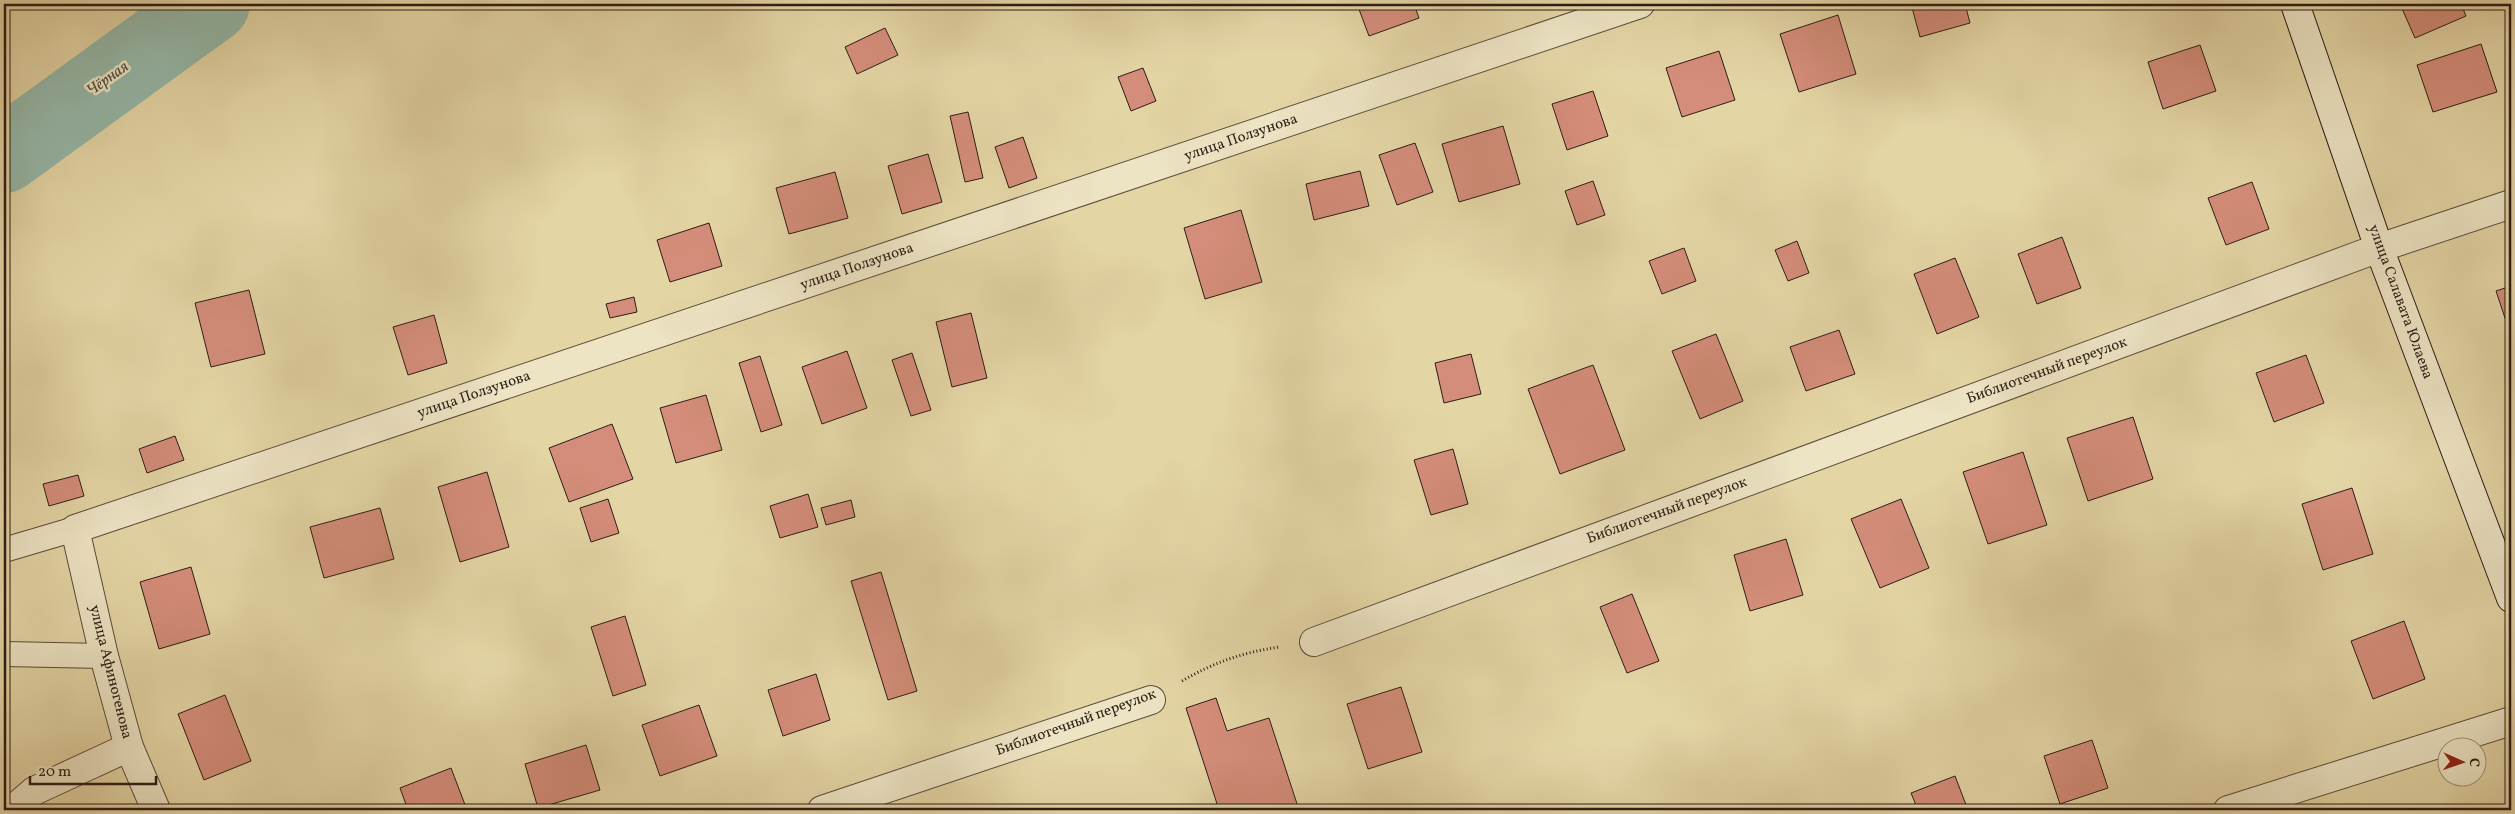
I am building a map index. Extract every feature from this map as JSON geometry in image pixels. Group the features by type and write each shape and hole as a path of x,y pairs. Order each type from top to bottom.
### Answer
{"street":[{"name":"улица Ползунова","path":"75,529 1640,4"},
{"name":"улица Салавата Юлаева","path":"2295,4 2379,248 2511,598"},
{"name":"Библиотечный переулок","path":"1314,642 2379,248 2511,204"},
{"name":"улица Афиногенова","path":"75,529 104,656 129,747 156,810"},
{"name":"Библиотечный переулок","path":"822,810 1151,700"},
{"path":"2228,810 2511,721"},
{"path":"12,810 34,791 129,747"}],"lane":[{"path":"4,550 75,529"},
{"path":"4,654 104,656"}],"path":[{"name":"Библиотечный переулок","path":"1151,700 1205,668 1234,655 1314,642"}],"building":[{"path":"1357,4 1414,4 1419,18 1369,36"},
{"path":"1911,4 1965,4 1970,23 1920,37"},
{"path":"2400,4 2461,4 2466,16 2415,38"},
{"path":"1838,15 1856,74 1799,92 1780,34"},
{"path":"885,28 898,55 857,74 845,47"},
{"path":"2481,44 2497,92 2433,112 2417,65"},
{"path":"2200,45 2216,91 2163,109 2148,62"},
{"path":"1719,51 1735,100 1682,117 1666,68"},
{"path":"1143,68 1156,101 1131,111 1118,77"},
{"path":"1593,91 1608,136 1567,150 1552,104"},
{"path":"968,112 983,178 965,182 950,116"},
{"path":"1503,126 1520,184 1459,202 1442,144"},
{"path":"1023,137 1037,178 1009,188 995,147"},
{"path":"1415,143 1433,192 1397,205 1379,155"},
{"path":"928,154 942,202 902,214 888,166"},
{"path":"1360,171 1369,206 1314,220 1306,184"},
{"path":"835,172 848,218 789,234 776,188"},
{"path":"1593,181 1605,215 1577,225 1565,191"},
{"path":"2252,182 2269,229 2226,245 2208,198"},
{"path":"1241,210 1262,282 1205,299 1184,228"},
{"path":"709,223 722,266 670,282 657,240"},
{"path":"2062,237 2081,288 2037,304 2018,254"},
{"path":"1797,241 1809,273 1788,281 1775,250"},
{"path":"1684,248 1696,281 1662,294 1649,261"},
{"path":"1955,258 1979,317 1937,334 1914,274"},
{"path":"2511,286 2511,336 2496,291"},
{"path":"249,290 265,354 211,367 195,303"},
{"path":"634,297 637,312 610,318 606,304"},
{"path":"971,313 987,378 952,387 936,322"},
{"path":"434,315 447,363 408,375 393,327"},
{"path":"1839,330 1855,374 1806,391 1790,347"},
{"path":"1716,334 1743,401 1700,419 1672,351"},
{"path":"847,351 867,408 822,424 802,367"},
{"path":"912,353 931,410 911,416 892,360"},
{"path":"1471,354 1481,394 1444,403 1435,363"},
{"path":"2306,355 2324,403 2274,422 2256,373"},
{"path":"760,356 782,425 761,432 739,363"},
{"path":"1593,365 1625,450 1560,474 1528,389"},
{"path":"706,395 722,450 676,463 660,408"},
{"path":"2133,417 2153,479 2088,501 2067,438"},
{"path":"612,424 633,479 569,502 549,448"},
{"path":"175,436 184,460 147,473 139,449"},
{"path":"1453,449 1468,504 1431,515 1414,460"},
{"path":"2023,452 2047,525 1988,544 1963,472"},
{"path":"487,472 509,547 460,562 438,487"},
{"path":"78,475 84,496 49,506 43,484"},
{"path":"2352,488 2373,554 2323,570 2302,504"},
{"path":"808,494 818,527 780,538 770,506"},
{"path":"608,499 619,533 591,542 580,508"},
{"path":"1901,499 1929,568 1880,588 1851,519"},
{"path":"851,500 855,517 826,525 821,508"},
{"path":"380,508 394,559 324,578 310,527"},
{"path":"1786,539 1803,595 1750,611 1734,555"},
{"path":"191,567 210,634 159,649 140,582"},
{"path":"881,572 917,691 888,700 851,581"},
{"path":"1632,594 1659,661 1627,673 1600,607"},
{"path":"625,616 646,685 613,696 591,627"},
{"path":"2404,621 2425,679 2373,699 2351,641"},
{"path":"816,674 830,720 783,736 768,690"},
{"path":"1401,687 1422,752 1368,769 1347,704"},
{"path":"225,695 251,761 204,780 178,714"},
{"path":"1216,698 1227,731 1269,718 1299,810 1219,810 1186,708"},
{"path":"699,705 717,756 660,776 642,725"},
{"path":"2092,740 2108,788 2060,804 2044,756"},
{"path":"586,745 600,790 538,808 525,764"},
{"path":"451,768 467,810 408,810 400,788"},
{"path":"1955,776 1968,810 1918,810 1911,793"}],"waterway":[{"name":"Чёрная","path":"4,155 212,4"}]}
